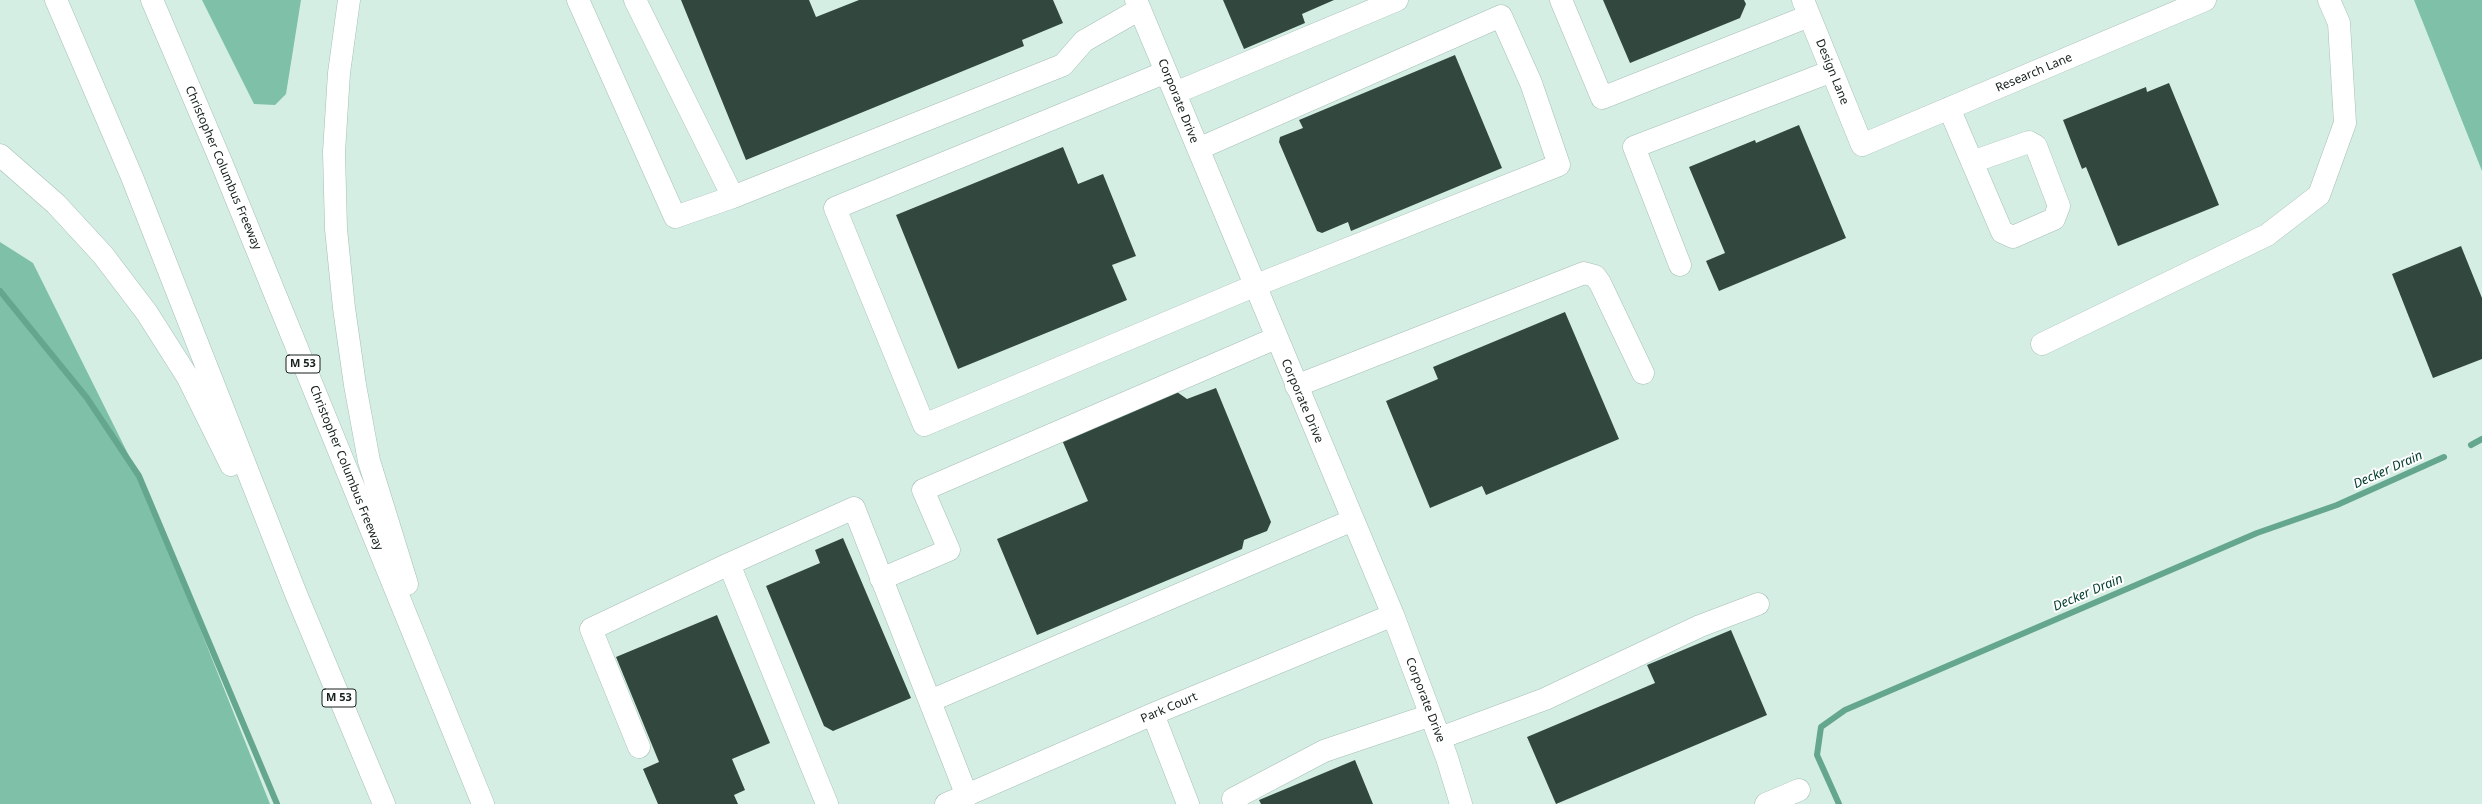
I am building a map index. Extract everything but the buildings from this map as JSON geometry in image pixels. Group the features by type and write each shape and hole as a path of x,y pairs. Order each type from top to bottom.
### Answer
{"main road":[{"name":"M 53","path":"56,0 132,177 296,594 384,804"},
{"name":"Christopher Columbus Freeway","path":"152,0 222,164 483,804"},
{"path":"349,0 338,80 334,152 336,229 353,377 369,461 452,729"},
{"path":"578,0 675,217 733,197 1063,65 1084,41 1138,4"},
{"path":"635,0 733,197"},
{"path":"1175,93 1398,0"},
{"path":"1561,0 1602,98 1806,8"},
{"name":"Research Lane","path":"1862,145 2205,0"},
{"path":"2042,344 2267,235 2319,195 2345,123 2339,23 2329,0"},
{"name":"Corporate Drive","path":"1138,4 1254,286 1393,615 1440,738 1461,804"},
{"name":"Design Lane","path":"1806,8 1862,145"},
{"path":"1166,72 835,208 924,425 1254,286 1559,164 1531,83 1501,16 1198,149"},
{"path":"1680,264 1634,147 1832,71"},
{"path":"1949,108 1972,162 2002,232 2013,237 2054,219 2059,206 2036,146 2029,142 1972,162"},
{"path":"0,155 56,204 103,255 147,313 187,376 296,594"},
{"path":"1296,386 1584,273 1595,276 1600,282 1643,373"},
{"path":"881,579 949,550 923,490 1276,338"},
{"path":"639,747 592,630 729,564 854,508 967,796"},
{"path":"930,701 1353,520"},
{"path":"729,564 827,804"},
{"path":"1440,738 1545,700 1700,626 1758,604"},
{"name":"Park Court","path":"946,804 1153,714 1393,615"},
{"path":"1153,714 1188,804"},
{"path":"1235,804 1233,799 1324,751 1431,715"},
{"path":"1766,804 1799,790"}],"green space":[{"path":"202,0 301,0 286,94 275,105 254,104"},
{"path":"2414,0 2482,0 2482,171"},
{"path":"0,242 33,263 139,476 270,804 0,804"}],"waterway":[{"path":"0,291 87,398 139,476 277,804"},
{"name":"Decker Drain","path":"2471,445 2482,439"},
{"name":"Decker Drain","path":"1839,804 1817,755 1821,727 1845,710 2257,533 2337,505 2444,457"}]}
